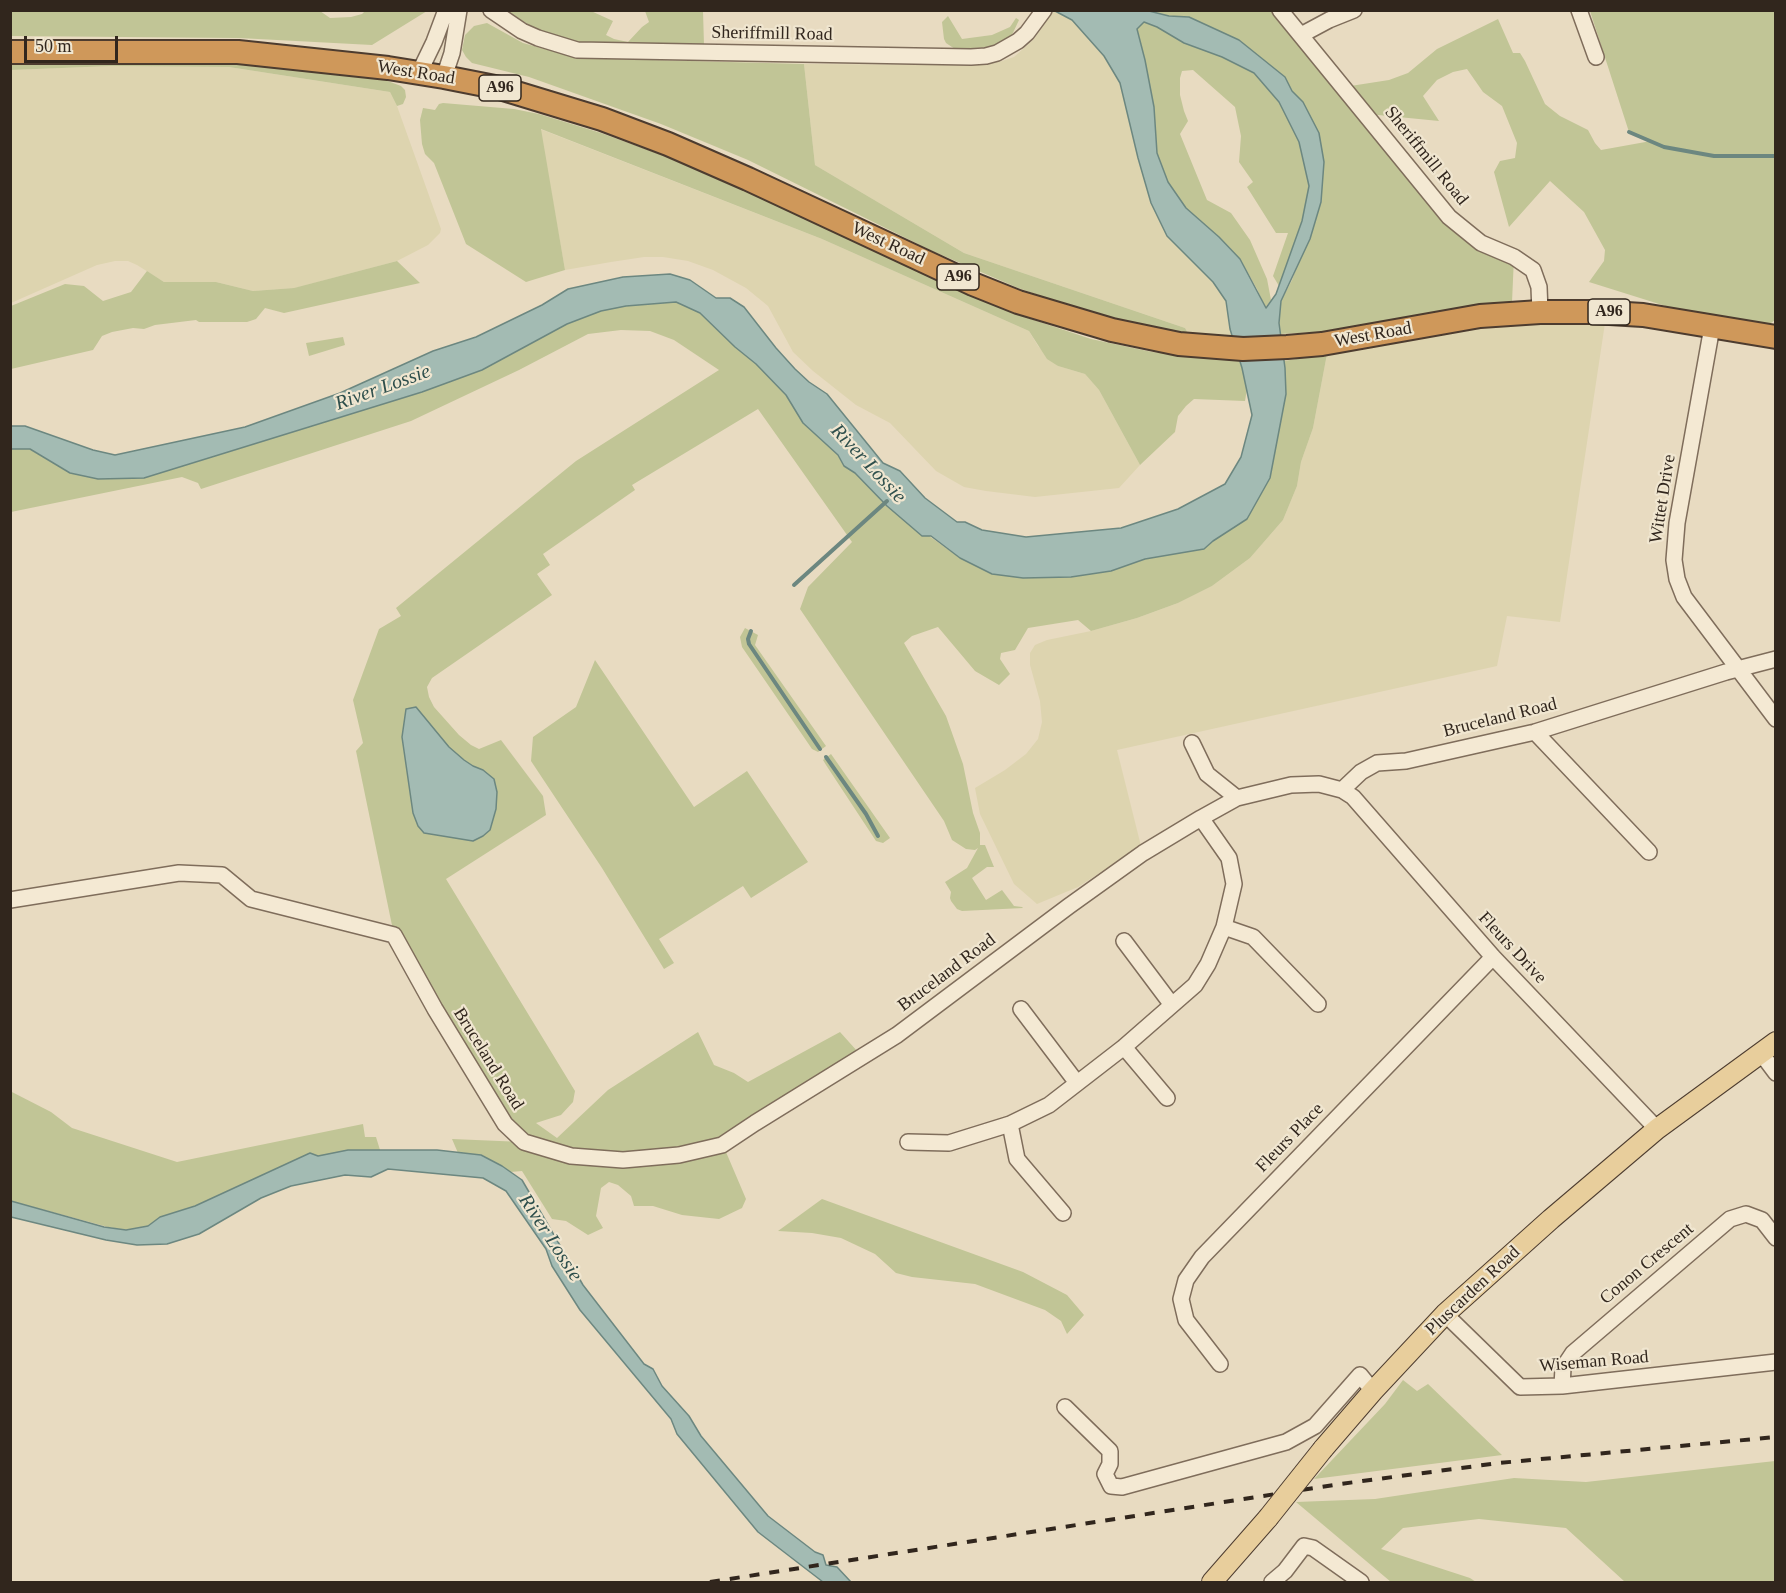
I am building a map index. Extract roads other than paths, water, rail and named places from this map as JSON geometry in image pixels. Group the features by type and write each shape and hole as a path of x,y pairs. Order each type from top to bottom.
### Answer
{"highway":[{"name":"West Road","path":"10,52 238,52 342,62 500,88 602,119 668,144 1018,302 1112,330 1179,344 1243,349 1322,344 1480,316 1540,312 1631,314 1776,337"}],"main road":[{"name":"Pluscarden Road","path":"1218,1581 1323,1449 1445,1314 1551,1219 1657,1130 1768,1047"}],"street":[{"path":"419,73 446,10"},
{"path":"444,77 452,53 459,10"},
{"name":"Sheriffmill Road","path":"491,10 522,31 577,50 971,57 997,53 1018,41 1044,10"},
{"name":"Sheriffmill Road","path":"1280,10 1449,218 1481,243 1514,257 1533,270 1539,287 1540,312"},
{"path":"1301,36 1329,20 1354,10"},
{"path":"1579,10 1596,57"},
{"name":"Wittet Drive","path":"1712,327 1677,523 1674,560 1677,579 1684,597 1776,719"},
{"name":"Bruceland Road","path":"10,900 179,873 222,874 251,899 394,935 435,1009 505,1124 524,1142 571,1156 623,1160 679,1155 722,1145 897,1035 1143,853 1237,798 1291,785 1319,784 1342,790 1361,772 1377,764 1406,761 1535,732 1776,659"},
{"path":"1535,732 1648,852"},
{"path":"1192,743 1207,774 1237,798"},
{"name":"Fleurs Drive","path":"1342,790 1353,797 1493,957 1657,1130"},
{"path":"908,1142 949,1143 1010,1124 1049,1105 1124,1047 1195,985 1208,964 1224,927 1234,884 1229,858 1201,818"},
{"path":"1224,927 1253,937 1318,1004"},
{"path":"1124,941 1172,1005"},
{"name":"Fleurs Place","path":"1220,1364 1186,1320 1181,1299 1186,1280 1202,1257 1493,957"},
{"path":"1021,1009 1077,1083"},
{"path":"1124,1047 1167,1098"},
{"path":"1768,1047 1776,1073"},
{"path":"1010,1124 1017,1160 1063,1213"},
{"name":"Conon Crescent","path":"1562,1386 1563,1368 1572,1353 1730,1219 1746,1214 1762,1220 1776,1238"},
{"name":"Wiseman Road","path":"1445,1314 1520,1388 1562,1386 1776,1362"},
{"path":"1065,1407 1110,1451 1110,1464 1105,1474 1111,1486 1122,1488 1286,1442 1315,1426 1360,1375 1373,1391"},
{"path":"1272,1582 1285,1571 1304,1546 1313,1548 1361,1582"}],"water":[{"name":"River Lossie","path":"1055,11 1149,11 1169,16 1189,17 1239,40 1285,77 1292,91 1303,102 1319,133 1324,162 1321,202 1310,239 1281,301 1279,323 1286,394 1270,478 1247,519 1204,549 1145,559 1111,571 1071,577 1023,578 992,574 960,558 931,536 922,536 887,506 855,473 844,466 838,455 803,423 786,395 756,364 700,313 676,302 626,306 601,311 567,324 482,370 422,392 144,478 98,479 70,473 30,449 11,449 10,426 25,426 93,450 115,455 245,427 340,393 433,351 476,337 542,305 568,289 623,277 670,274 690,280 716,298 730,298 744,307 795,369 827,394 883,463 900,471 925,498 957,522 965,522 982,530 1026,537 1121,528 1178,509 1225,484 1241,457 1252,415 1242,368 1230,329 1226,301 1213,282 1167,236 1151,203 1120,83 1104,56 1072,20","holes":["1144,22 1184,43 1222,57 1254,73 1279,102 1299,142 1309,186 1302,221 1276,294 1266,308 1240,259 1186,208 1168,182 1157,153 1154,107 1137,29"]},
{"path":"416,707 449,747 464,760 494,779 497,792 496,809 490,830 473,841 424,833 418,826 413,813 402,737 406,709"},
{"name":"River Lossie","path":"348,1150 437,1150 481,1155 522,1180 583,1285 644,1364 653,1369 662,1386 689,1416 701,1436 768,1516 815,1552 823,1555 826,1565 837,1567 851,1582 823,1582 758,1532 677,1434 671,1419 580,1310 552,1266 546,1249 506,1191 483,1178 388,1169 371,1177 345,1175 291,1186 261,1198 199,1234 167,1244 137,1245 106,1240 11,1217 11,1201 104,1227 126,1230 148,1226 160,1217 195,1206 310,1153 318,1156"}],"waterway":[{"path":"1629,132 1664,147 1714,156 1776,156"},
{"name":"River Lossie","path":"794,585 887,501"},
{"path":"751,631 749,644 820,749"},
{"path":"826,757 866,814 878,836"}],"railway":[{"path":"710,1582 1340,1484 1499,1463 1776,1437"}]}
